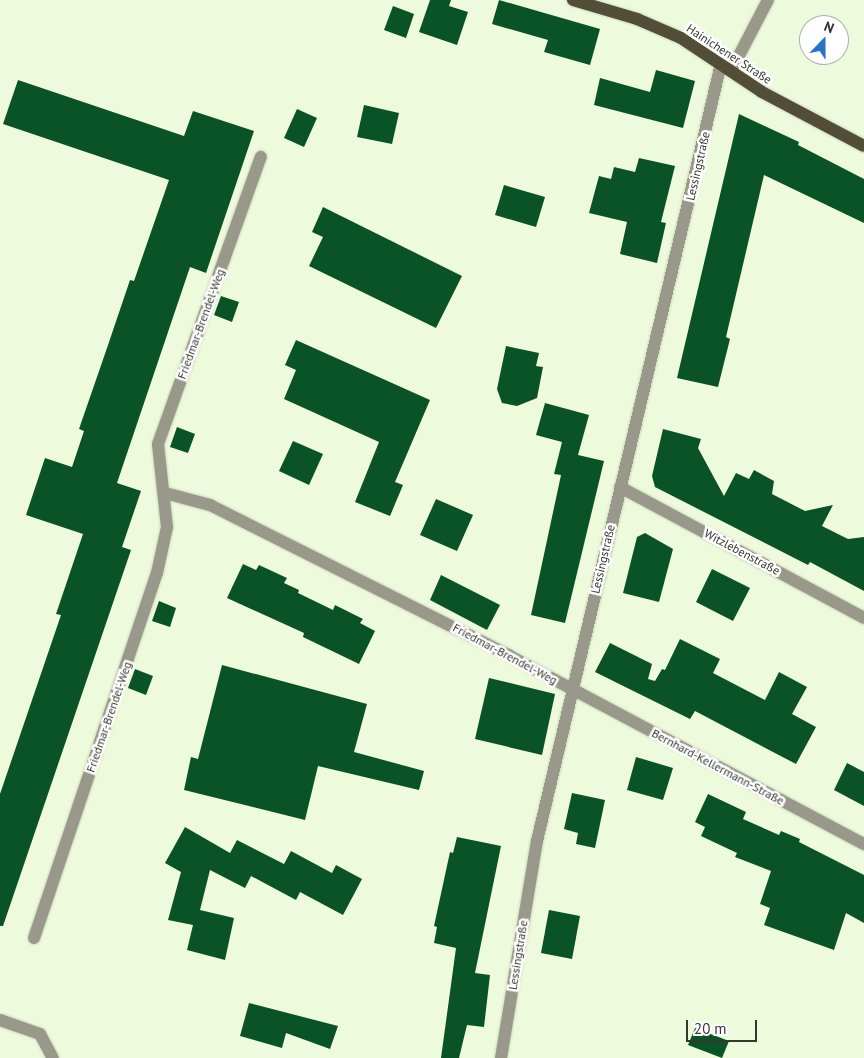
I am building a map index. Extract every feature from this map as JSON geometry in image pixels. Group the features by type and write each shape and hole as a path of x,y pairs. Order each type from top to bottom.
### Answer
{"main road":[{"name":"Hainichener Straße","path":"573,0 588,2 637,19 681,38 762,92 864,146"}],"street":[{"name":"Lessingstraße","path":"501,1058 537,841 620,487 726,68 768,0"},
{"name":"Friedmar-Brendel-Weg","path":"34,938 157,573 167,528 165,493 158,444 261,157"},
{"name":"Witzlebenstraße","path":"620,487 864,618"},
{"name":"Friedmar-Brendel-Weg","path":"165,493 210,505 572,690"},
{"name":"Bernhard-Kellermann-Straße","path":"572,690 864,844"},
{"path":"0,1020 40,1034 53,1058"}],"building":[{"path":"430,0 451,0 449,6 468,12 457,45 419,32"},
{"path":"499,0 600,29 590,65 544,52 548,40 492,24"},
{"path":"393,6 414,14 406,38 384,30"},
{"path":"656,70 695,81 683,128 594,105 600,78 650,92"},
{"path":"18,80 184,136 193,111 254,131 206,273 190,267 117,483 141,491 122,547 131,550 3,926 0,926 0,794 61,615 56,614 83,534 26,515 45,458 72,467 84,431 79,429 130,280 134,281 169,180 3,124"},
{"path":"364,105 399,113 392,144 357,137"},
{"path":"297,109 317,118 304,147 284,138"},
{"path":"739,114 799,142 798,145 864,179 864,223 764,175 726,337 730,339 718,387 677,378"},
{"path":"639,158 675,166 661,222 666,223 657,263 620,254 627,222 589,213 599,176 611,179 614,167 635,172"},
{"path":"504,185 545,197 536,227 495,215"},
{"path":"323,207 462,276 436,328 309,266 323,237 312,232"},
{"path":"221,296 239,302 232,322 214,315"},
{"path":"296,340 430,400 395,482 403,485 390,516 355,502 379,442 284,399 296,370 285,365"},
{"path":"506,346 539,353 536,366 543,367 537,398 517,406 502,403 497,389"},
{"path":"545,403 589,415 578,455 604,461 565,623 531,615 561,475 554,474 562,442 536,435"},
{"path":"177,427 195,434 188,453 170,447"},
{"path":"663,429 701,439 698,448 724,496 736,473 749,479 754,470 774,481 772,494 805,511 833,505 822,526 848,539 864,537 864,591 810,562 808,565 655,487 652,476"},
{"path":"293,441 323,454 309,485 279,471"},
{"path":"436,499 473,515 457,551 420,535"},
{"path":"645,533 673,549 659,602 623,593 637,537"},
{"path":"243,564 256,570 259,565 287,578 284,583 299,590 298,593 333,610 335,605 363,619 360,623 375,631 359,664 303,637 304,633 227,598"},
{"path":"712,569 750,588 733,621 696,602"},
{"path":"441,575 500,605 487,630 430,600"},
{"path":"159,601 176,608 170,627 152,621"},
{"path":"680,639 720,659 713,673 765,700 779,672 807,687 792,714 816,727 796,764 695,711 690,719 595,672 610,643 652,664 648,679 655,681 662,669 665,670"},
{"path":"222,665 367,704 354,752 424,771 419,790 318,766 305,820 184,790 191,757 198,759"},
{"path":"135,669 153,676 146,695 128,688"},
{"path":"489,678 555,694 542,755 475,739"},
{"path":"636,757 673,768 663,800 627,790"},
{"path":"847,763 864,772 864,806 834,790"},
{"path":"572,793 605,800 595,848 576,844 578,833 564,829"},
{"path":"708,794 746,812 743,819 779,835 781,831 800,839 799,842 864,875 864,923 846,913 834,950 764,925 770,908 760,904 771,871 735,857 737,853 701,836 705,827 695,822"},
{"path":"185,827 230,853 237,840 284,864 291,851 332,873 336,865 362,879 343,915 300,892 296,900 251,876 245,888 210,870 200,910 234,918 225,960 187,950 193,925 168,920 181,872 165,863"},
{"path":"457,837 501,846 475,973 490,975 484,1027 467,1025 459,1058 441,1058 456,948 434,943 437,927 434,926 450,852 453,853"},
{"path":"549,910 580,916 572,959 541,953"},
{"path":"249,1003 338,1026 330,1049 286,1033 282,1048 240,1036"},
{"path":"695,1028 729,1041 722,1058 688,1045"}]}
